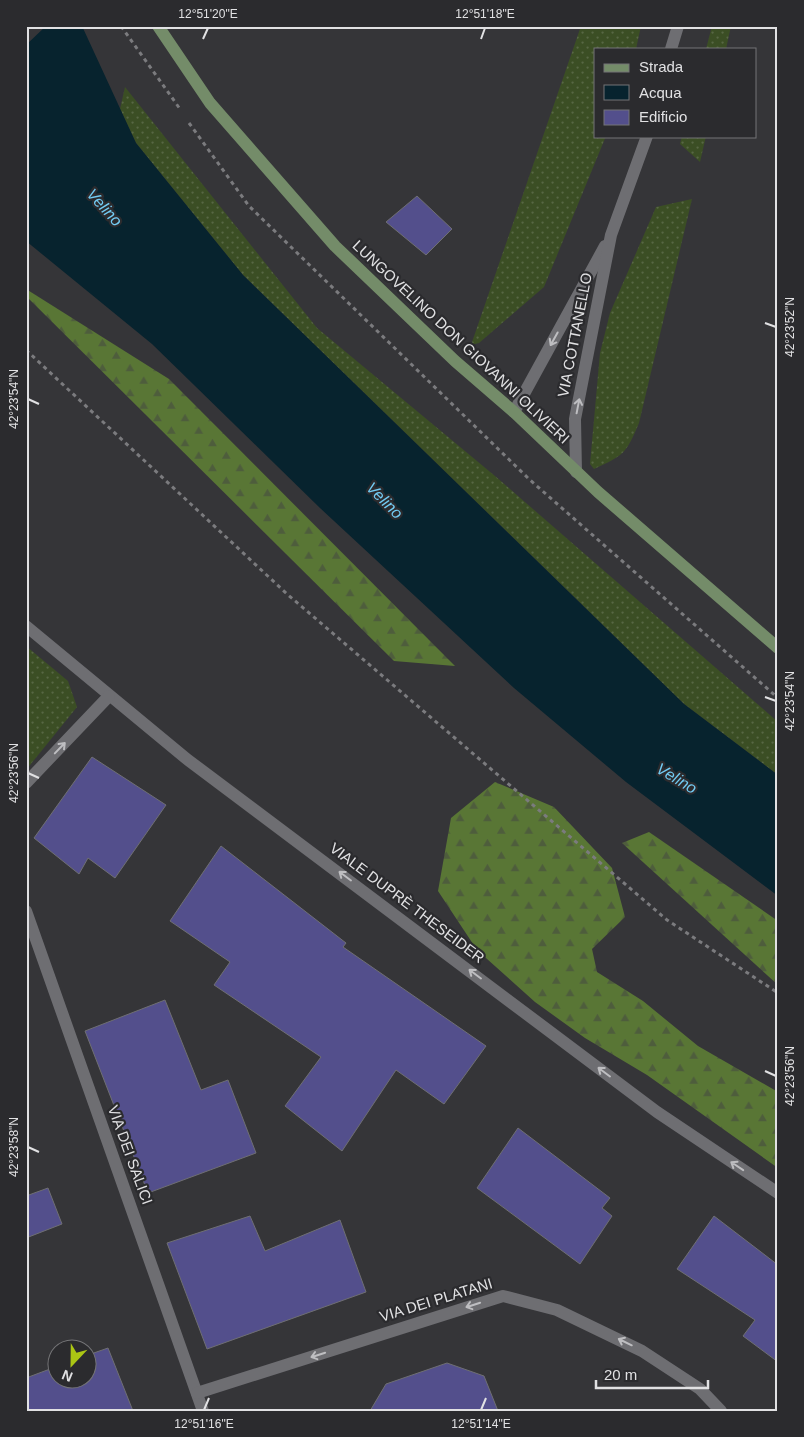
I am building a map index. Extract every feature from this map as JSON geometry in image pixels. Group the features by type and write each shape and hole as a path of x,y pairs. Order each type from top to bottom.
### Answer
{"street":[{"name":"LUNGOVELINO DON GIOVANNI OLIVIERI","path":"158,26 210,103 336,246 455,361 514,412 576,472 778,648"},
{"path":"671,48 678,26"},
{"name":"VIA COTTANELLO","path":"576,472 575,419 611,235 645,138"},
{"name":"VIA COTTANELLO","path":"514,412 611,235"},
{"name":"VIALE DUPRÈ THESEIDER","path":"26,626 188,760 657,1112 778,1193"},
{"path":"26,783 109,696"},
{"name":"VIA DEI SALICI","path":"26,911 203,1411"},
{"name":"VIA DEI PLATANI","path":"198,1393 503,1296 557,1310 642,1351 700,1389 721,1411"}],"path":[{"path":"26,350 287,594 660,914 778,993"}],"green space":[{"path":"581,26 641,26 636,48 594,48 594,138 605,138 544,287 479,343 471,345"},
{"path":"712,26 731,26 726,48 706,48"},
{"path":"125,87 317,328 495,476 778,722 778,775 684,704 243,275 136,143 120,109"},
{"path":"682,138 706,138 700,162 680,144"},
{"path":"692,199 639,423 631,441 623,452 594,469 590,464 600,353 610,313 656,207"},
{"path":"26,289 169,379 455,666 394,661 26,296"},
{"path":"26,646 68,681 77,707 26,770"},
{"path":"495,782 554,807 612,868 625,917 592,949 597,972 643,1001 698,1046 778,1092 778,1168 647,1075 585,1038 535,1002 477,950 438,891 451,818"},
{"path":"649,832 778,921 778,985 622,843"}],"water":[{"name":"Velino","path":"46,26 82,26 136,143 243,275 684,704 778,775 778,896 626,782 514,688 320,508 152,344 26,241 26,45"}],"building":[{"path":"417,196 452,229 426,255 386,222"},
{"path":"92,757 166,805 115,878 88,858 79,874 34,838"},
{"path":"221,846 346,943 343,947 486,1046 444,1104 396,1070 342,1151 285,1106 321,1057 214,985 230,962 170,921"},
{"path":"165,1000 201,1090 228,1080 256,1153 148,1193 85,1031"},
{"path":"518,1128 610,1198 602,1208 612,1216 580,1264 477,1188"},
{"path":"48,1188 62,1224 26,1238 26,1196"},
{"path":"250,1216 265,1251 340,1220 366,1292 207,1349 167,1243"},
{"path":"714,1216 778,1265 778,1362 743,1336 755,1320 677,1269"},
{"path":"108,1348 133,1411 26,1411 26,1378 48,1370 48,1390 98,1390 98,1352"},
{"path":"447,1363 484,1376 498,1411 370,1411 386,1384"}]}
